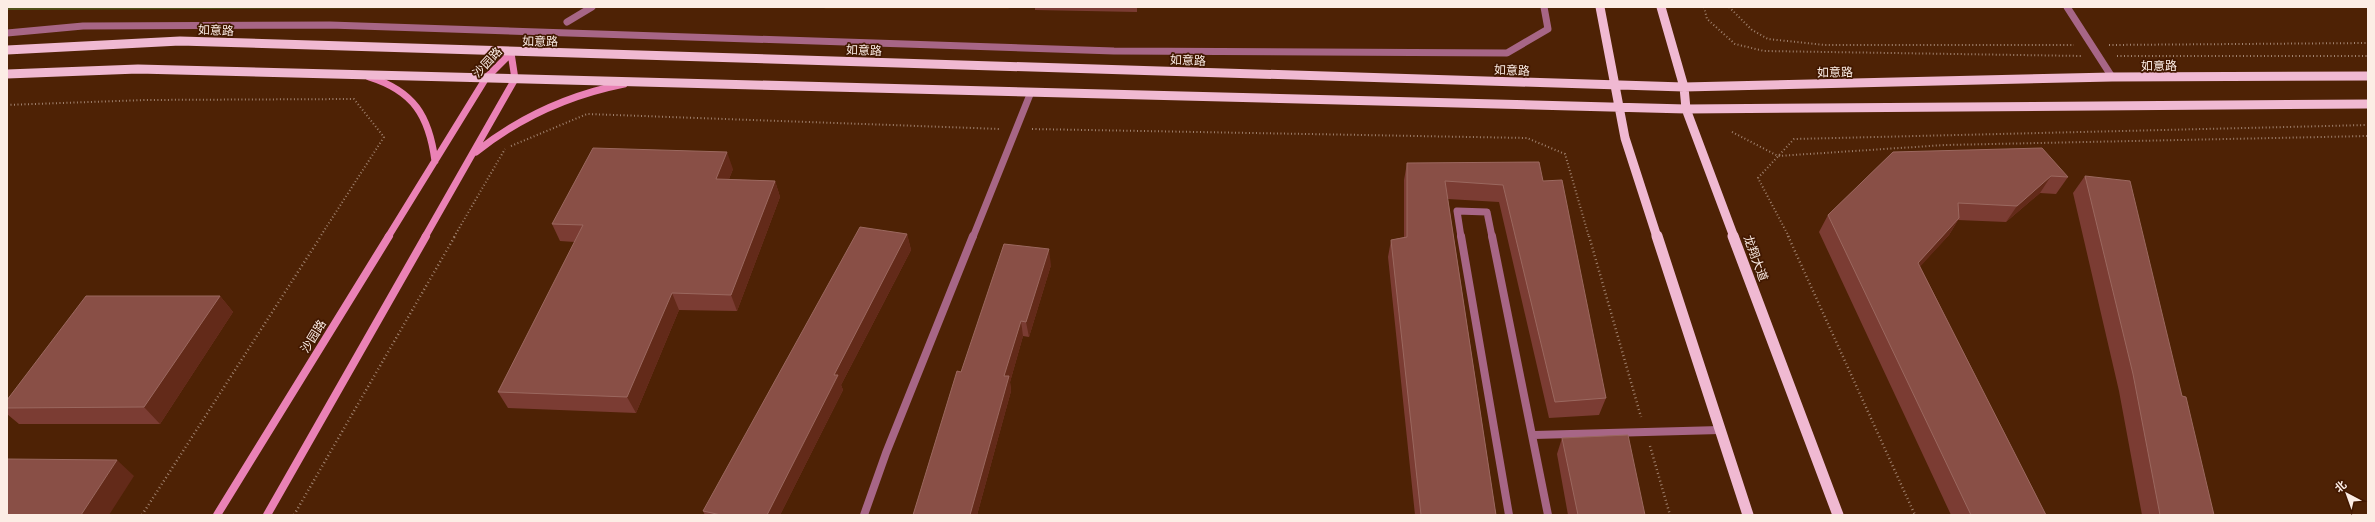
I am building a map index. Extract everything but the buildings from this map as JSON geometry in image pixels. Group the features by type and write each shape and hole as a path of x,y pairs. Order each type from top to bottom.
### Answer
{"main road":[{"path":"1600,7 1625,138 1748,515"},
{"name":"龙翔大道","path":"1661,7 1684,87 1686,109 1838,515"},
{"name":"如意路","path":"7,50 180,41 511,53 1684,87 2112,78 2368,76"},
{"path":"7,74 76,70 138,69 1686,109 2368,104"}],"street":[{"path":"567,22 592,7"},
{"path":"7,34 83,26 330,25 1114,51 1507,53 1548,29 1544,7"},
{"path":"2067,7 2112,78"},
{"name":"沙园路","path":"217,515 486,78 511,53"},
{"name":"沙园路","path":"511,53 515,79"},
{"path":"358,75 381,80 396,87 410,99 429,126 435,160"},
{"path":"267,515 515,79"},
{"path":"471,157 506,131 556,105 602,88 636,82"},
{"path":"864,515 886,453 1031,92"},
{"path":"1509,515 1457,211 1487,212 1534,435 1548,515"},
{"path":"1534,435 1720,430"}],"path":[{"path":"1704,7 1708,19 1736,44 1764,51 1924,55 2368,56"},
{"path":"1729,7 1740,20 1759,35 1768,39 1825,45 2368,43"},
{"path":"7,105 145,100 354,99 384,137 142,515"},
{"path":"294,515 505,149 587,114 950,128 1527,138 1565,154 1670,515"},
{"path":"1915,515 1793,245 1758,178 1794,139 2368,124"},
{"path":"1732,132 1778,156 1945,145 2368,136"}],"shaded area":[{"path":"7,7 647,7 7,10"},
{"path":"827,7 1011,7 1008,9 824,9"}]}
